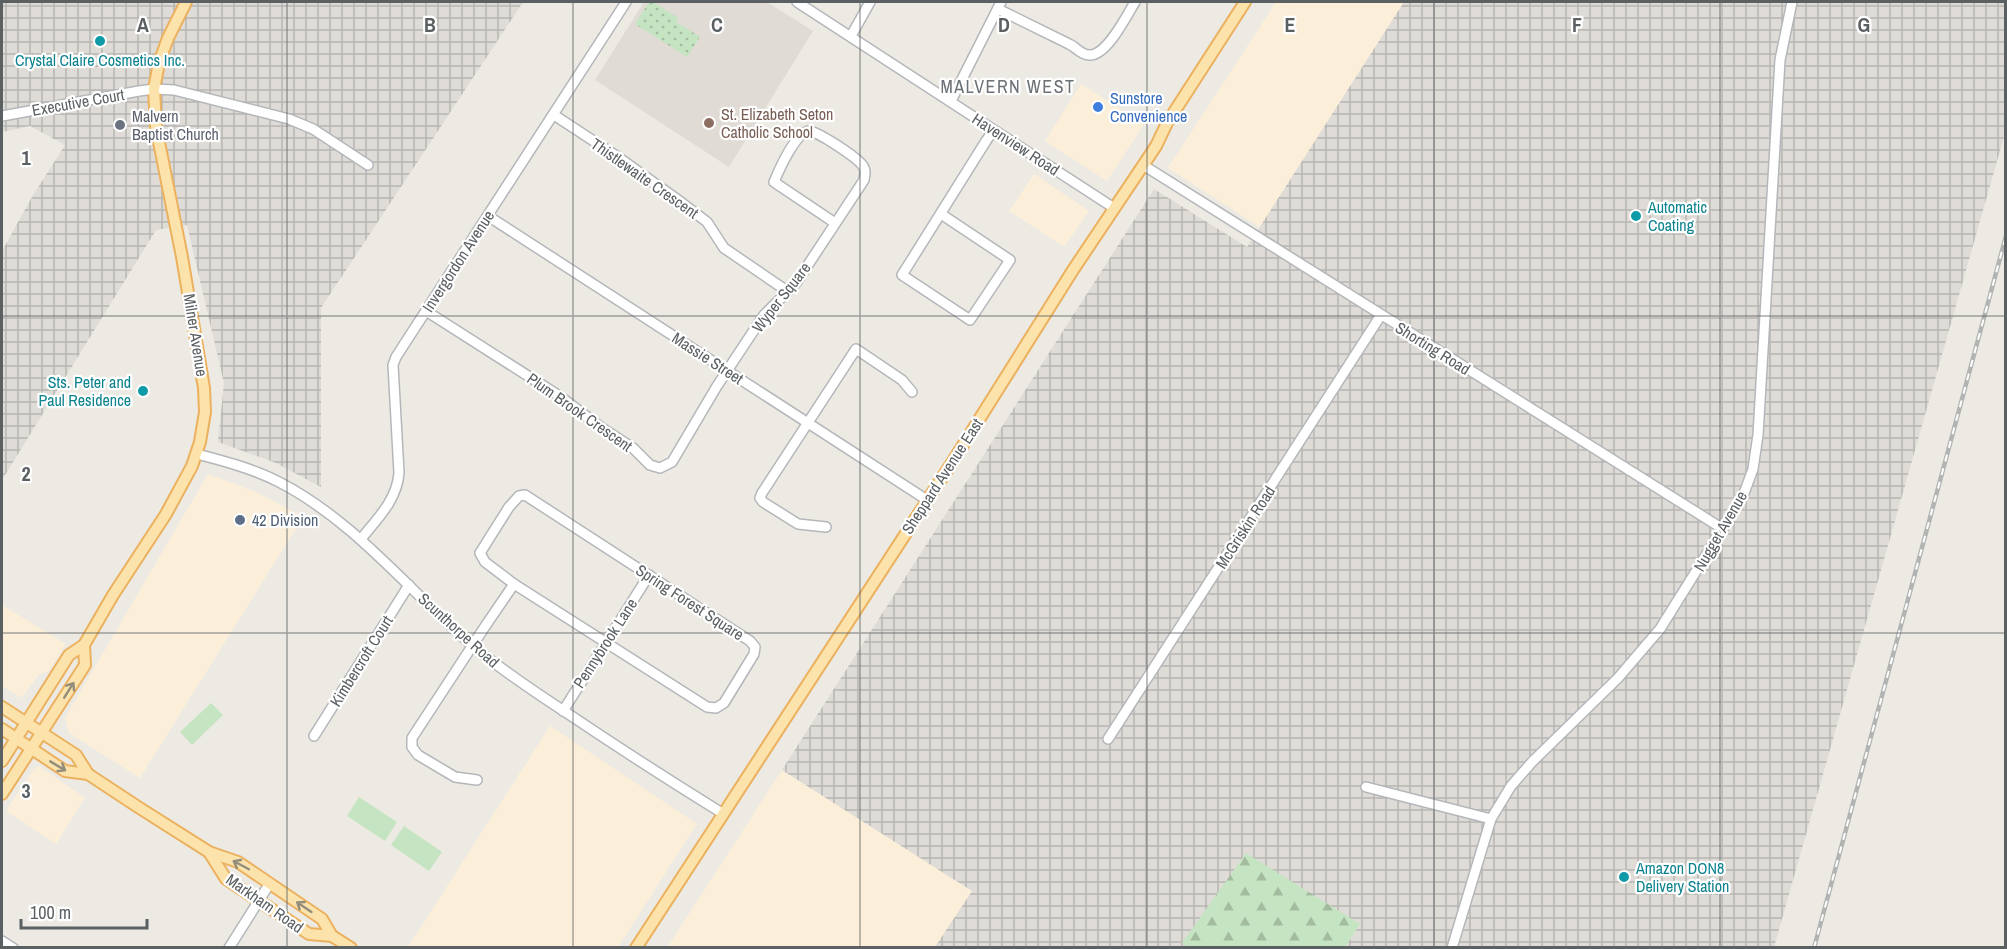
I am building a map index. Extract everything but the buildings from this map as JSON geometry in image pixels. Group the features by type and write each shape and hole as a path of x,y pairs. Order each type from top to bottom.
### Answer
{"main road":[{"name":"Milner Avenue","path":"2,761 69,655 84,645 113,595 166,514 197,454 205,412 204,388 190,297 156,127 154,89 159,63 168,38 186,2"},
{"name":"Sheppard Avenue East","path":"636,948 1156,146 1167,123 1245,2"},
{"name":"Milner Avenue","path":"2,794 85,665 84,645"},
{"name":"Markham Road","path":"2,707 76,755 88,774 208,852 238,862 270,883 322,919 332,936 351,948"},
{"name":"Markham Road","path":"2,729 65,771 88,774"},
{"name":"Markham Road","path":"208,852 226,879 309,934 332,936"}],"street":[{"name":"Invergordon Avenue","path":"361,539 386,508 397,488 399,473 393,365 626,2"},
{"name":"Havenview Road","path":"797,2 1114,208"},
{"path":"851,36 870,2"},
{"path":"951,101 999,5 1075,47 1079,52 1092,56 1110,43 1135,2"},
{"name":"Nugget Avenue","path":"1452,948 1491,819 1511,786 1532,762 1618,678 1654,637 1743,496 1753,469 1758,435 1780,60 1792,2"},
{"name":"Executive Court","path":"2,116 154,89 174,90 289,119 313,129 368,165"},
{"name":"Thistlewaite Crescent","path":"554,115 682,203 707,222 724,248 787,291"},
{"name":"Wyper Square","path":"728,371 764,315 796,283 864,180 866,173 864,166 856,159 815,132 807,131 796,142 774,182 835,223"},
{"path":"940,214 1010,260 970,320 902,275 940,214 993,131"},
{"name":"Shorting Road","path":"1143,165 1723,529"},
{"name":"Massie Street","path":"488,216 927,500"},
{"name":"Plum Brook Crescent","path":"426,311 561,397 633,448 656,468 664,467 672,462 728,371"},
{"name":"McGriskin Road","path":"1108,739 1381,315"},
{"path":"826,528 798,524 760,498 856,348 902,380 912,392"},
{"name":"Scunthorpe Road","path":"197,454 236,465 280,482 330,515 361,539 472,646 515,679 722,813"},
{"name":"Spring Forest Square","path":"525,495 750,641 755,647 754,654 724,703 716,708 707,707 514,584 485,562 480,553 509,507 519,496 525,495"},
{"name":"Pennybrook Lane","path":"563,711 649,575"},
{"path":"477,780 455,777 418,755 412,747 412,738 514,584"},
{"name":"Kimbercroft Court","path":"314,736 409,585"},
{"path":"1366,787 1491,819"},
{"path":"229,948 270,883"},
{"path":"2,941 13,948"}],"shaded area":[{"path":"2,2 523,2 321,308 321,487 276,463 218,442 224,383 187,225 156,230 2,480 2,251 32,197 65,145 30,126 2,132"},
{"name":"St. Elizabeth Seton Catholic School","path":"644,2 767,2 813,31 729,167 595,80"},
{"path":"1276,2 1404,2 1260,227 1168,168"},
{"path":"1404,2 2005,2 2005,133 1774,947 1345,947 1360,924 1196,947 935,947 972,891 782,770 1154,189 1247,247"},
{"path":"1081,84 1144,124 1107,181 1045,141"},
{"path":"1034,174 1089,211 1064,247 1009,211"},
{"path":"208,474 256,492 303,517 140,778 69,733 65,718"},
{"path":"2,605 66,644 48,672 39,674 22,698 2,686"},
{"path":"550,726 697,824 618,947 408,947"},
{"path":"39,766 85,798 56,844 6,811 33,770"},
{"path":"782,770 972,891 935,947 667,948"}],"green space":[{"path":"649,2 653,2 678,18 676,22 700,37 687,57 635,24"},
{"path":"211,703 223,715 192,745 180,732"},
{"path":"359,797 397,822 385,841 347,816"},
{"path":"404,826 442,852 429,871 391,845"},
{"path":"1246,853 1360,924 1345,947 1189,948 1182,943"}],"railway":[{"path":"1814,948 2006,236"}],"place":[{"name":"Crystal Claire Cosmetics Inc.","path":"100,41"},
{"name":"Sunstore Convenience","path":"1098,107"},
{"name":"St. Elizabeth Seton Catholic School","path":"709,123"},
{"name":"Malvern Baptist Church","path":"120,125"},
{"name":"Automatic Coating","path":"1636,216"},
{"name":"Sts. Peter and Paul Residence","path":"143,391"},
{"name":"42 Division","path":"240,520"},
{"name":"Amazon DON8 Delivery Station","path":"1624,877"}],"district":[{"name":"MALVERN WEST","path":"1008,86"}]}
